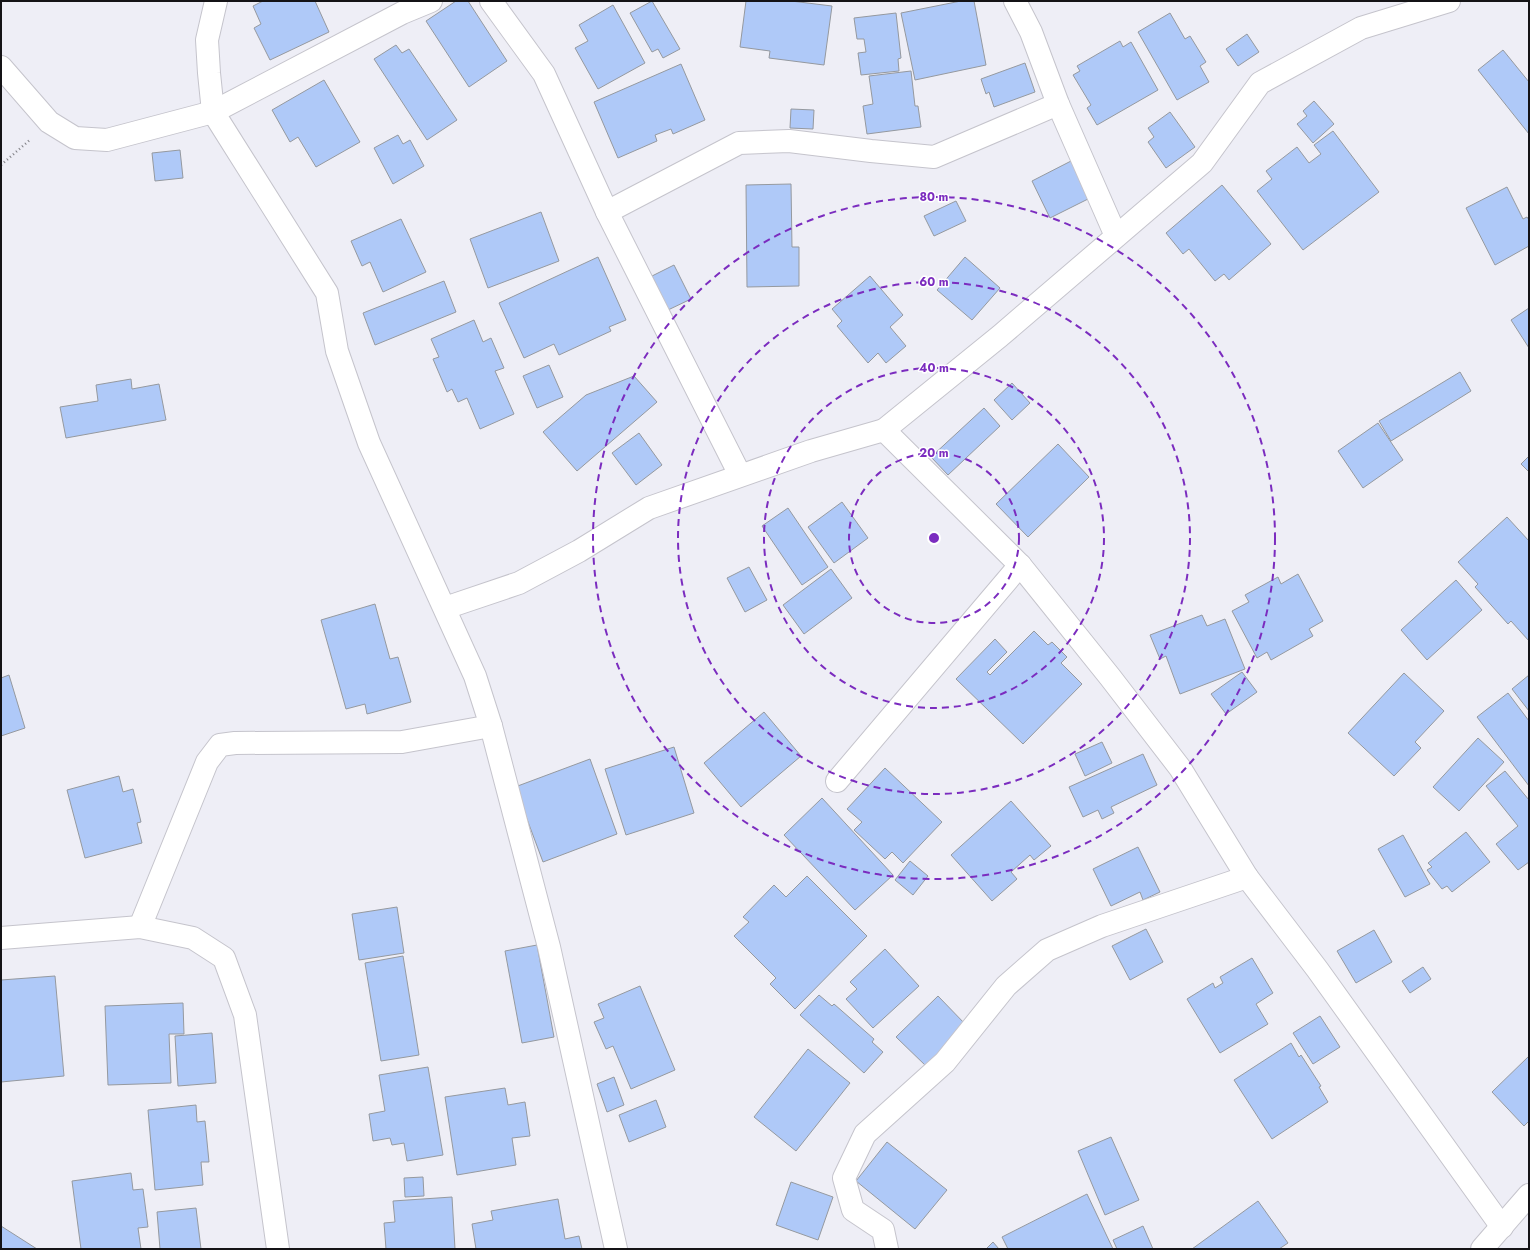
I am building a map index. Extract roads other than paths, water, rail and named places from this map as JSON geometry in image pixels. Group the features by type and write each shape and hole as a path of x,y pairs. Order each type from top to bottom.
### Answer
{"street":[{"path":"216,1 207,40 213,112 327,293 337,351 369,443 475,676 491,726 548,947 616,1249"},
{"path":"1,67 49,122 75,138 107,140 213,112 402,13 431,1"},
{"path":"491,1 544,74 607,212 740,475"},
{"path":"1015,1 1031,32 1058,104 1116,236"},
{"path":"445,608 519,583 579,551 650,508 811,451 884,430 1000,336 1202,163 1260,83 1361,28 1445,2"},
{"path":"607,212 739,142 789,141 934,157 1058,104"},
{"path":"884,430 1020,565 1110,677 1180,768 1247,877 1317,969 1502,1227"},
{"path":"837,781 1020,565"},
{"path":"140,927 207,762 220,745 235,743 402,742 491,726"},
{"path":"887,1249 883,1230 853,1210 844,1178 865,1134 945,1062 1006,986 1047,950 1102,926 1247,877"},
{"path":"1,938 140,927 193,938 224,958 245,1015 278,1249"},
{"path":"1482,1249 1529,1195"}]}
